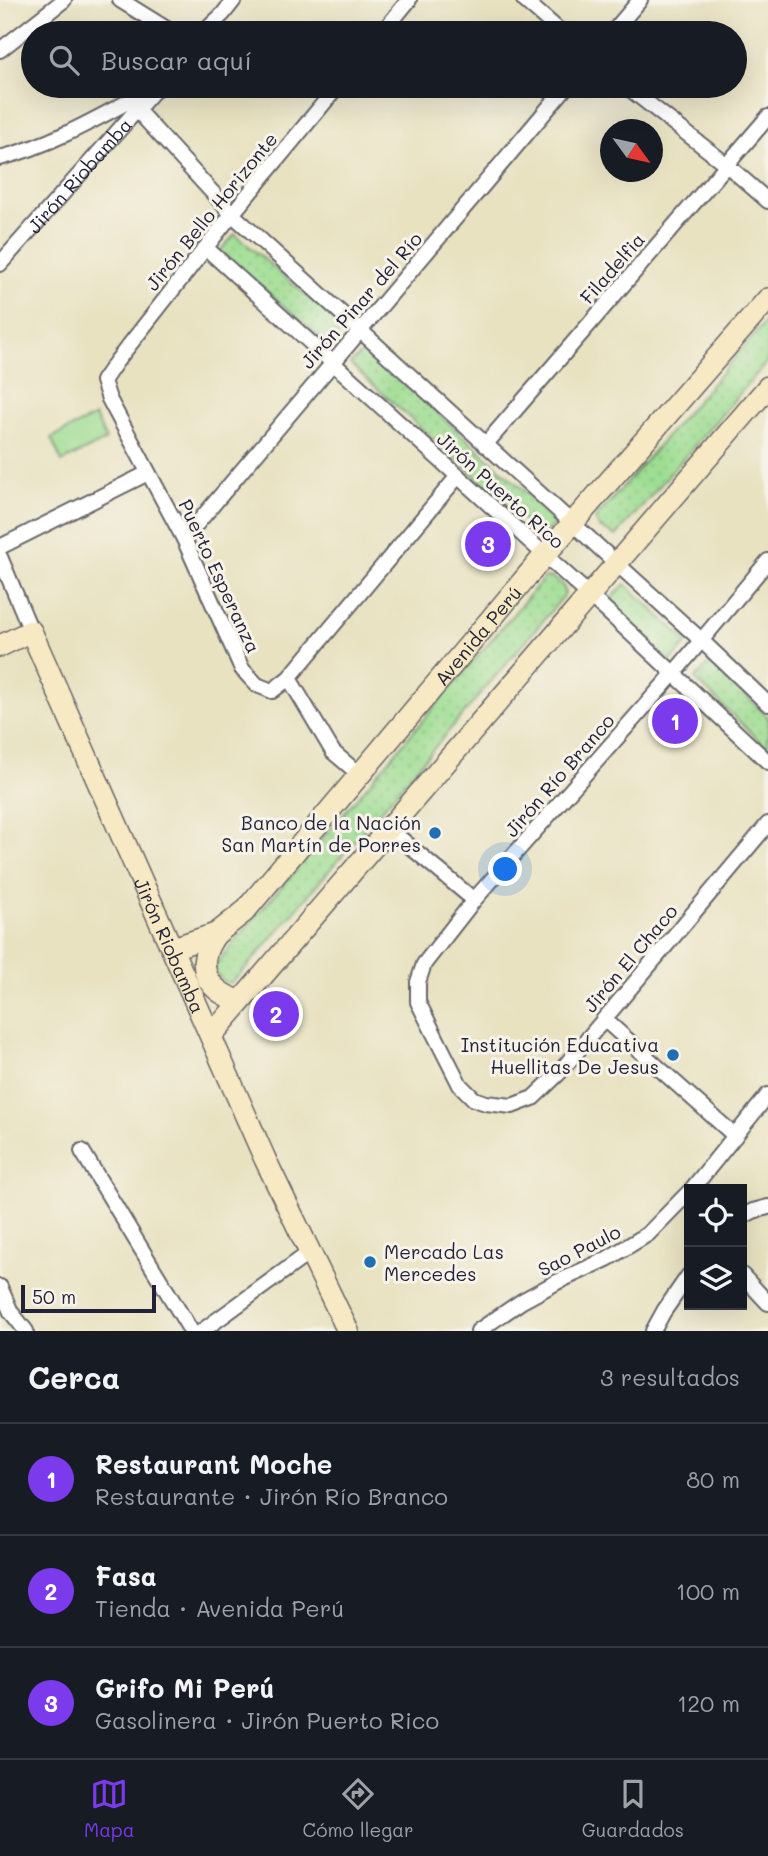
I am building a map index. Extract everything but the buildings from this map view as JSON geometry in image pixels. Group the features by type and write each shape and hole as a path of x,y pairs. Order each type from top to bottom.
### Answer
{"main road":[{"name":"Avenida Perú","path":"173,948 216,934 244,912 544,556 768,299"},
{"path":"211,1036 768,387"},
{"path":"0,646 31,631"},
{"name":"Jirón Riobamba","path":"31,631 309,1253 348,1331"},
{"path":"216,934 208,945 204,960 206,976 215,989 228,998 240,1001"}],"street":[{"path":"37,21 64,0"},
{"path":"120,0 154,21"},
{"path":"216,21 234,0"},
{"path":"392,21 409,0"},
{"path":"524,0 548,21"},
{"path":"622,21 640,0"},
{"path":"0,50 21,34"},
{"path":"0,158 14,155 92,121 135,98"},
{"name":"Jirón Riobamba","path":"0,264 148,98"},
{"name":"Jirón Bello Horizonte","path":"116,362 232,214 328,98"},
{"name":"Jirón Pinar del Río","path":"184,539 557,98"},
{"path":"642,98 727,164 768,201"},
{"name":"Jirón Puerto Rico","path":"137,110 232,214 768,704"},
{"name":"Filadelfia","path":"485,445 768,117"},
{"path":"0,253 16,246"},
{"name":"Jirón Puerto Rico","path":"206,248 588,594 768,762"},
{"name":"Puerto Esperanza","path":"116,362 103,381 106,390 184,539 242,668 257,685 272,691 289,678"},
{"path":"0,547 149,473"},
{"path":"360,775 333,752 289,678 458,476"},
{"name":"Jirón Riobamba","path":"0,557 31,631"},
{"name":"Jirón Río Branco","path":"449,1065 418,1002 418,982 424,964 474,900 674,673 768,561"},
{"name":"Jirón El Chaco","path":"449,1065 470,1097 486,1103 519,1104 533,1098 559,1073 768,824"},
{"path":"388,828 474,900"},
{"path":"604,1018 734,1136"},
{"name":"Sao Paulo","path":"696,1184 768,1095"},
{"path":"82,1151 191,1331"},
{"name":"Sao Paulo","path":"478,1331 529,1297 607,1259 648,1234 684,1198"},
{"path":"747,1214 768,1207"},
{"path":"202,1331 309,1253"},
{"path":"747,1280 768,1303"},
{"path":"653,1331 663,1311 684,1283"},
{"path":"0,1287 6,1316 26,1331"}],"green space":[{"path":"235,234 344,328 329,345 220,251"},
{"path":"768,319 768,361 616,536 599,527 595,519"},
{"path":"366,349 557,520 542,537 350,364"},
{"path":"95,416 106,440 62,462 51,438"},
{"path":"551,577 562,584 564,596 246,968 231,983 221,980 214,966 544,578"},
{"path":"625,584 688,642 670,662 606,604"},
{"path":"711,662 768,717 768,749 695,679"}],"place":[{"name":"Grifo Mi Perú","path":"488,544"},
{"name":"Restaurant Moche","path":"675,721"},
{"name":"Banco de la Nación San Martín de Porres","path":"435,833"},
{"name":"Fasa","path":"276,1014"},
{"name":"Institución Educativa Huellitas De Jesus","path":"673,1055"},
{"name":"Mercado Las Mercedes","path":"370,1262"}]}
